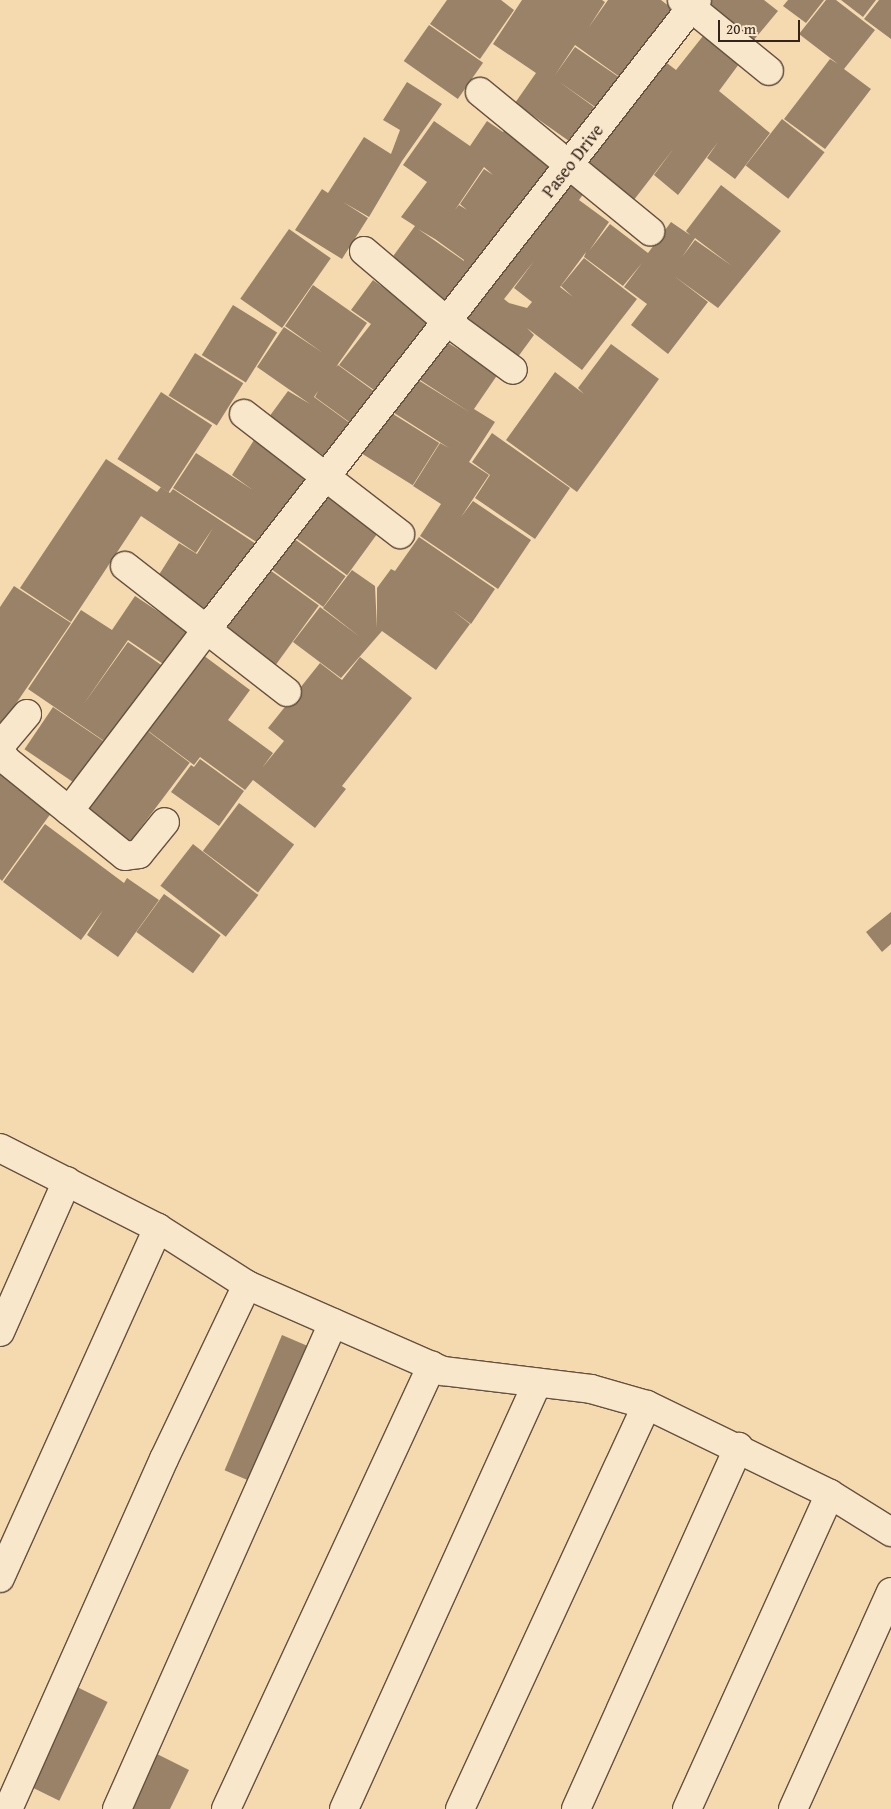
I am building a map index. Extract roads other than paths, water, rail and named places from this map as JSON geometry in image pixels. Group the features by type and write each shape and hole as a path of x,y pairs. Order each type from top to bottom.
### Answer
{"street":[{"path":"690,3 769,71"},
{"name":"Paseo Drive","path":"69,811 207,628 327,479 448,323 690,3"},
{"path":"480,92 650,231"},
{"path":"364,252 448,323 513,370"},
{"path":"244,414 400,534"},
{"path":"125,566 287,692"},
{"path":"27,714 3,743 2,751 6,760 124,856 132,857 139,854 165,822"},
{"path":"0,1148 158,1228 247,1285 432,1366 442,1370 591,1389 647,1405 739,1447 830,1494 891,1532"},
{"path":"0,1332 67,1181"},
{"path":"0,1578 158,1228"},
{"path":"6,1807 164,1459 247,1285"},
{"path":"117,1809 333,1323"},
{"path":"226,1809 432,1366"},
{"path":"344,1809 537,1383"},
{"path":"460,1809 647,1405"},
{"path":"576,1809 739,1447"},
{"path":"687,1809 830,1494"},
{"path":"793,1809 891,1592"}]}
